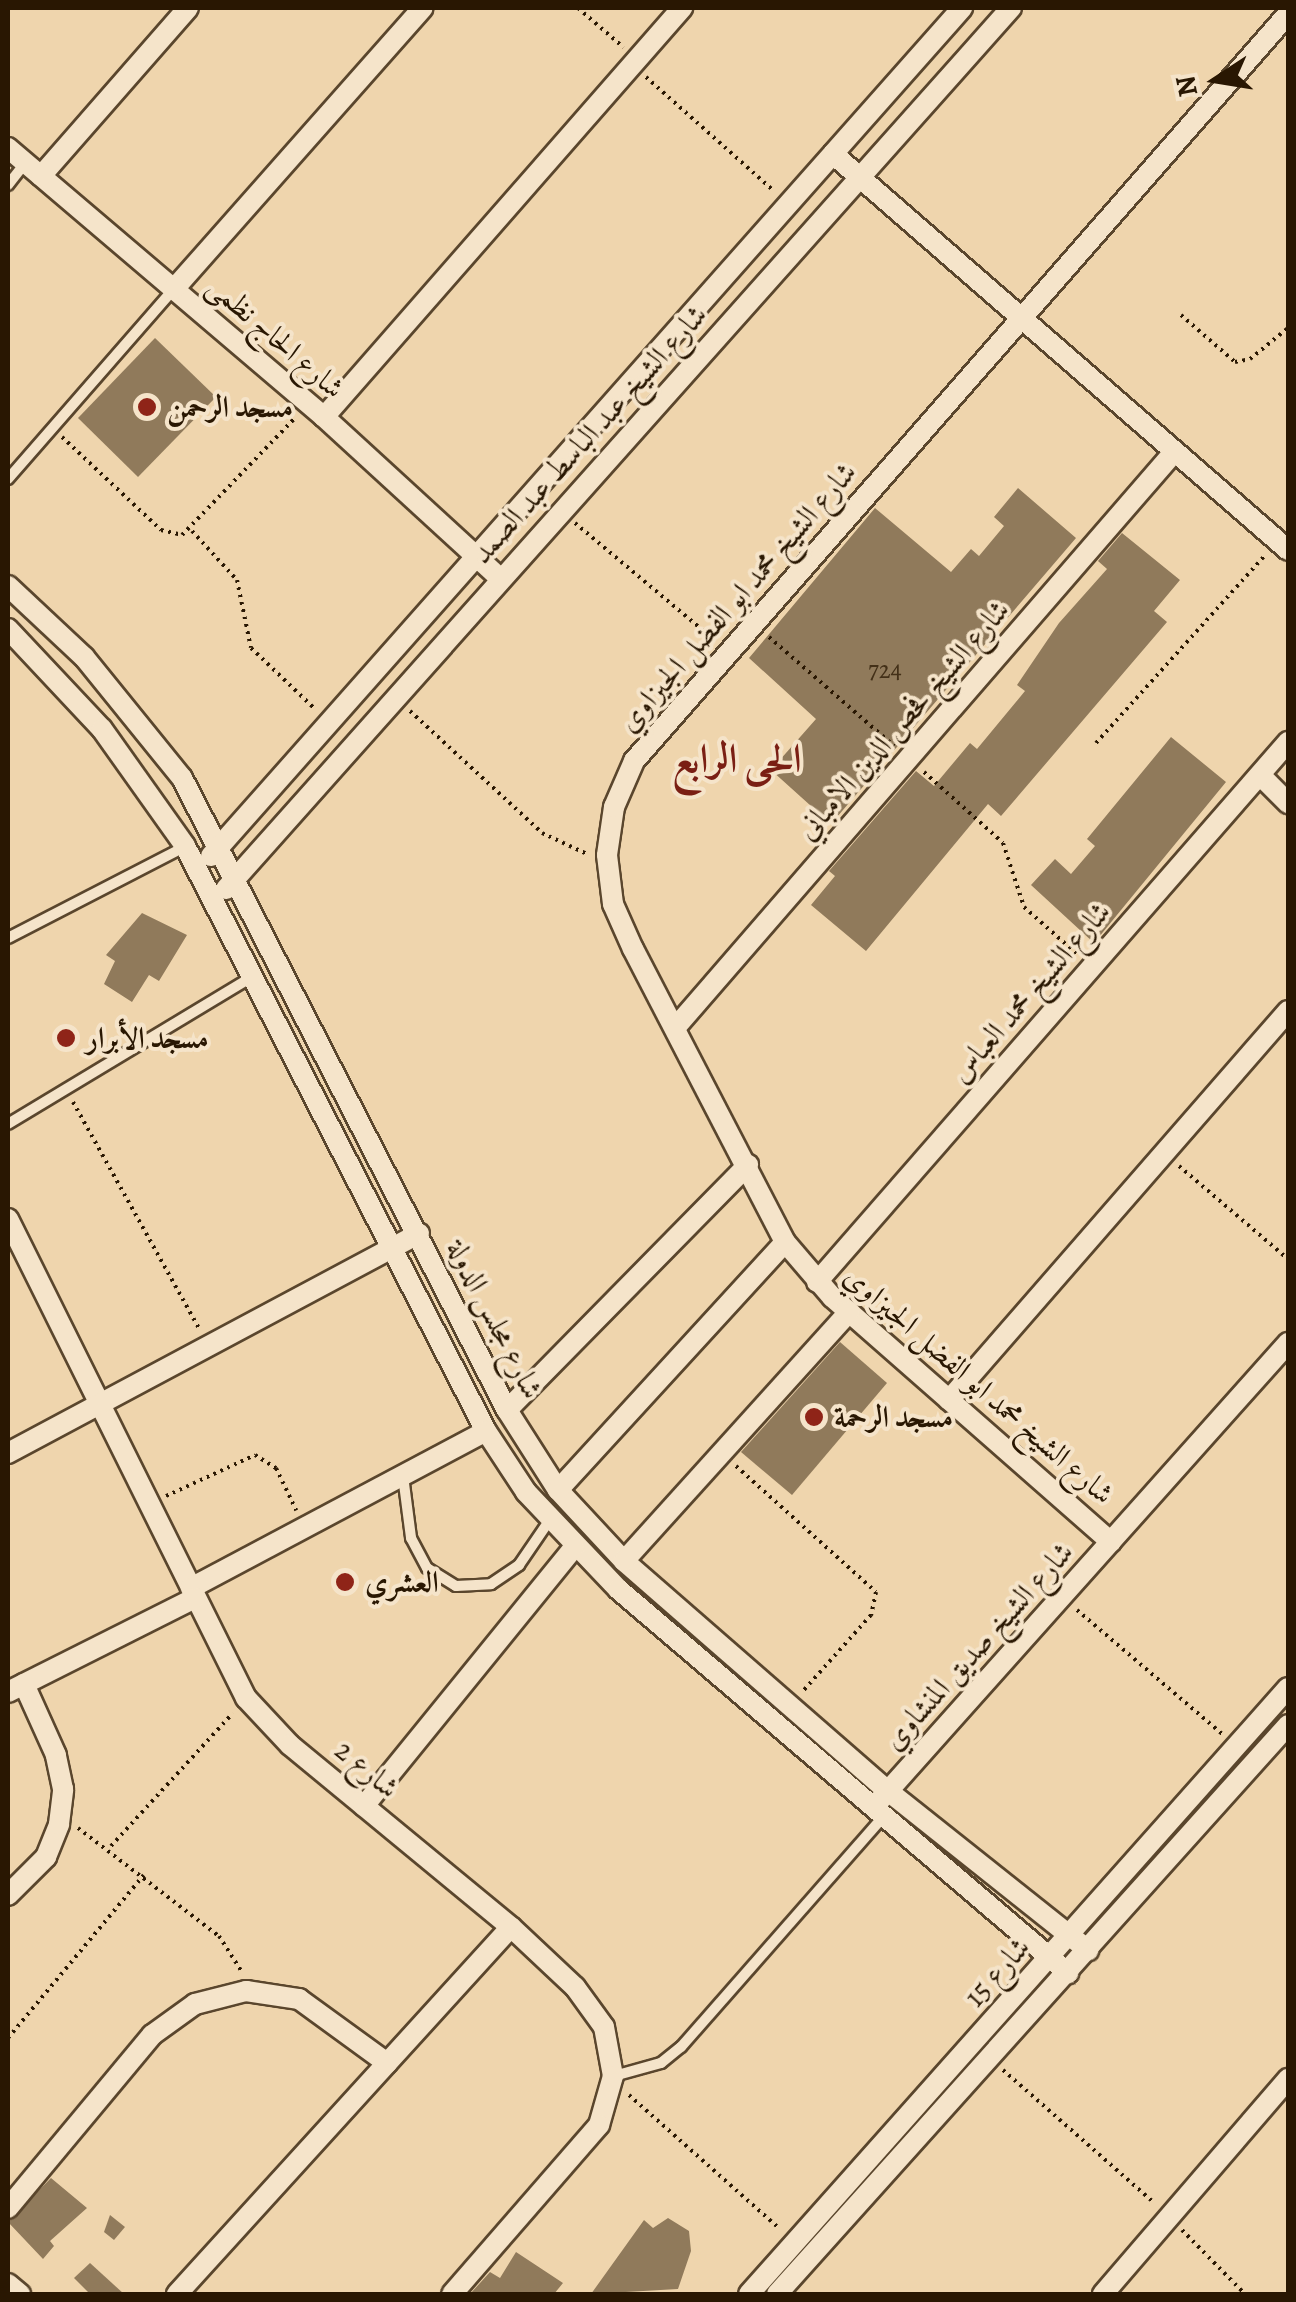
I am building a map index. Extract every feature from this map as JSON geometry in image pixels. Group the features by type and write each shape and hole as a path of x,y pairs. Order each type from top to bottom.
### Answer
{"street":[{"path":"33,170 188,8"},
{"path":"174,290 423,8"},
{"path":"316,410 682,8"},
{"name":"شارع الشيخ عبد الباسط عبد الصمد","path":"199,870 962,8"},
{"name":"شارع الشيخ عبد الباسط عبد الصمد","path":"215,902 1011,8"},
{"name":"شارع الشيخ محمد ابو الفضل الجيزاوي","path":"1110,1542 817,1282 785,1242 614,904 607,855 614,806 634,762 1288,14"},
{"name":"شارع الحاج نظمى","path":"8,148 316,410 501,578"},
{"path":"833,154 1283,545"},
{"name":"شارع الشيخ فحص الدين الامباني","path":"675,1028 1175,451"},
{"name":"شارع مجلس الدولة","path":"8,586 136,715 182,778 507,1410 558,1490 630,1566 790,1706 888,1791 1088,1950"},
{"name":"شارع مجلس الدولة","path":"8,629 102,729 185,846 486,1431 549,1521 618,1590 1068,1973"},
{"name":"شارع الشيخ محمد العباس","path":"817,1282 1288,742"},
{"path":"1260,775 1288,803"},
{"path":"949,1400 1288,1010"},
{"path":"507,1410 748,1165"},
{"name":"شارع 2","path":"8,1219 102,1400 246,1698 364,1806 511,1927 574,1987 604,2027 612,2076 599,2124 452,2294"},
{"path":"8,1453 419,1234"},
{"path":"558,1490 785,1242"},
{"path":"618,1590 630,1566 722,1453 850,1312"},
{"name":"شارع الشيخ صديق المنشاوي","path":"877,1814 888,1791 1288,1342"},
{"path":"8,1895 46,1856 60,1824 63,1789 56,1755 16,1688 486,1431"},
{"path":"364,1806 574,1548"},
{"name":"شارع 15","path":"748,2294 1288,1688"},
{"name":"شارع 15","path":"776,2294 992,2060 1288,1725"},
{"path":"176,2294 511,1927"},
{"path":"8,2208 152,2035 195,2004 246,1991 299,1999 387,2064"},
{"path":"1103,2294 1288,2079"},
{"path":"8,2284 20,2294"}],"lane":[{"path":"8,185 33,170"},
{"path":"8,479 174,290"},
{"path":"8,938 185,846"},
{"path":"8,1124 253,976"},
{"path":"404,1476 411,1538 427,1568 456,1586 491,1584 519,1565 549,1521"},
{"path":"612,2076 638,2073 680,2048 877,1814"}],"path":[{"path":"578,8 788,204"},
{"path":"1182,315 1235,362 1250,359 1288,328"},
{"path":"52,428 161,530 182,535 316,410"},
{"path":"560,512 728,652"},
{"path":"191,530 237,580 251,648 330,722"},
{"path":"1096,742 1283,545"},
{"path":"753,623 1004,844 1024,906 1092,967"},
{"path":"396,697 542,832 572,850 607,855"},
{"path":"66,1089 208,1345"},
{"path":"1164,1154 1288,1259"},
{"path":"722,1453 876,1592 870,1615 790,1706"},
{"path":"152,1502 256,1456 276,1468 305,1528"},
{"path":"1062,1596 1237,1746"},
{"path":"110,1847 246,1698"},
{"path":"60,1824 110,1847 218,1936 232,1952 246,1991"},
{"path":"8,2038 144,1875"},
{"path":"992,2060 1169,2216 1245,2294"},
{"path":"612,2076 794,2240"}],"building":[{"name":"مسجد الرحمن","path":"155,338 216,397 138,477 78,418"},
{"path":"1018,488 1076,538 831,824 771,770 816,719 749,658 875,508 951,572 971,549 979,556 1004,526 994,517"},
{"path":"1122,533 1180,580 1154,611 1167,622 1001,816 988,804 866,951 811,905 835,876 829,871 916,771 934,786 970,743 977,749 1025,691 1017,685 1059,623 1107,569 1098,561"},
{"path":"1171,737 1226,782 1094,943 1031,885 1055,859 1071,874 1095,846 1087,839"},
{"name":"مسجد الأبرار","path":"142,913 187,935 159,981 149,975 132,1002 104,984 115,961 106,955"},
{"name":"مسجد الرحمة","path":"840,1342 887,1383 792,1495 741,1452"},
{"path":"51,2178 87,2208 50,2241 54,2246 43,2259 8,2222"},
{"path":"110,2215 125,2227 114,2240 104,2232"},
{"path":"668,2218 689,2231 691,2251 678,2289 591,2294 644,2220 653,2228"},
{"path":"516,2252 563,2283 554,2294 470,2294 490,2272 500,2278"},
{"path":"90,2263 124,2294 89,2293 74,2278"}],"place":[{"name":"مسجد الرحمن","path":"147,407"},
{"name":"مسجد الأبرار","path":"66,1038"},
{"name":"مسجد الرحمة","path":"814,1417"},
{"name":"العشري","path":"345,1582"}],"district":[{"name":"الحى الرابع","path":"737,759"}]}
